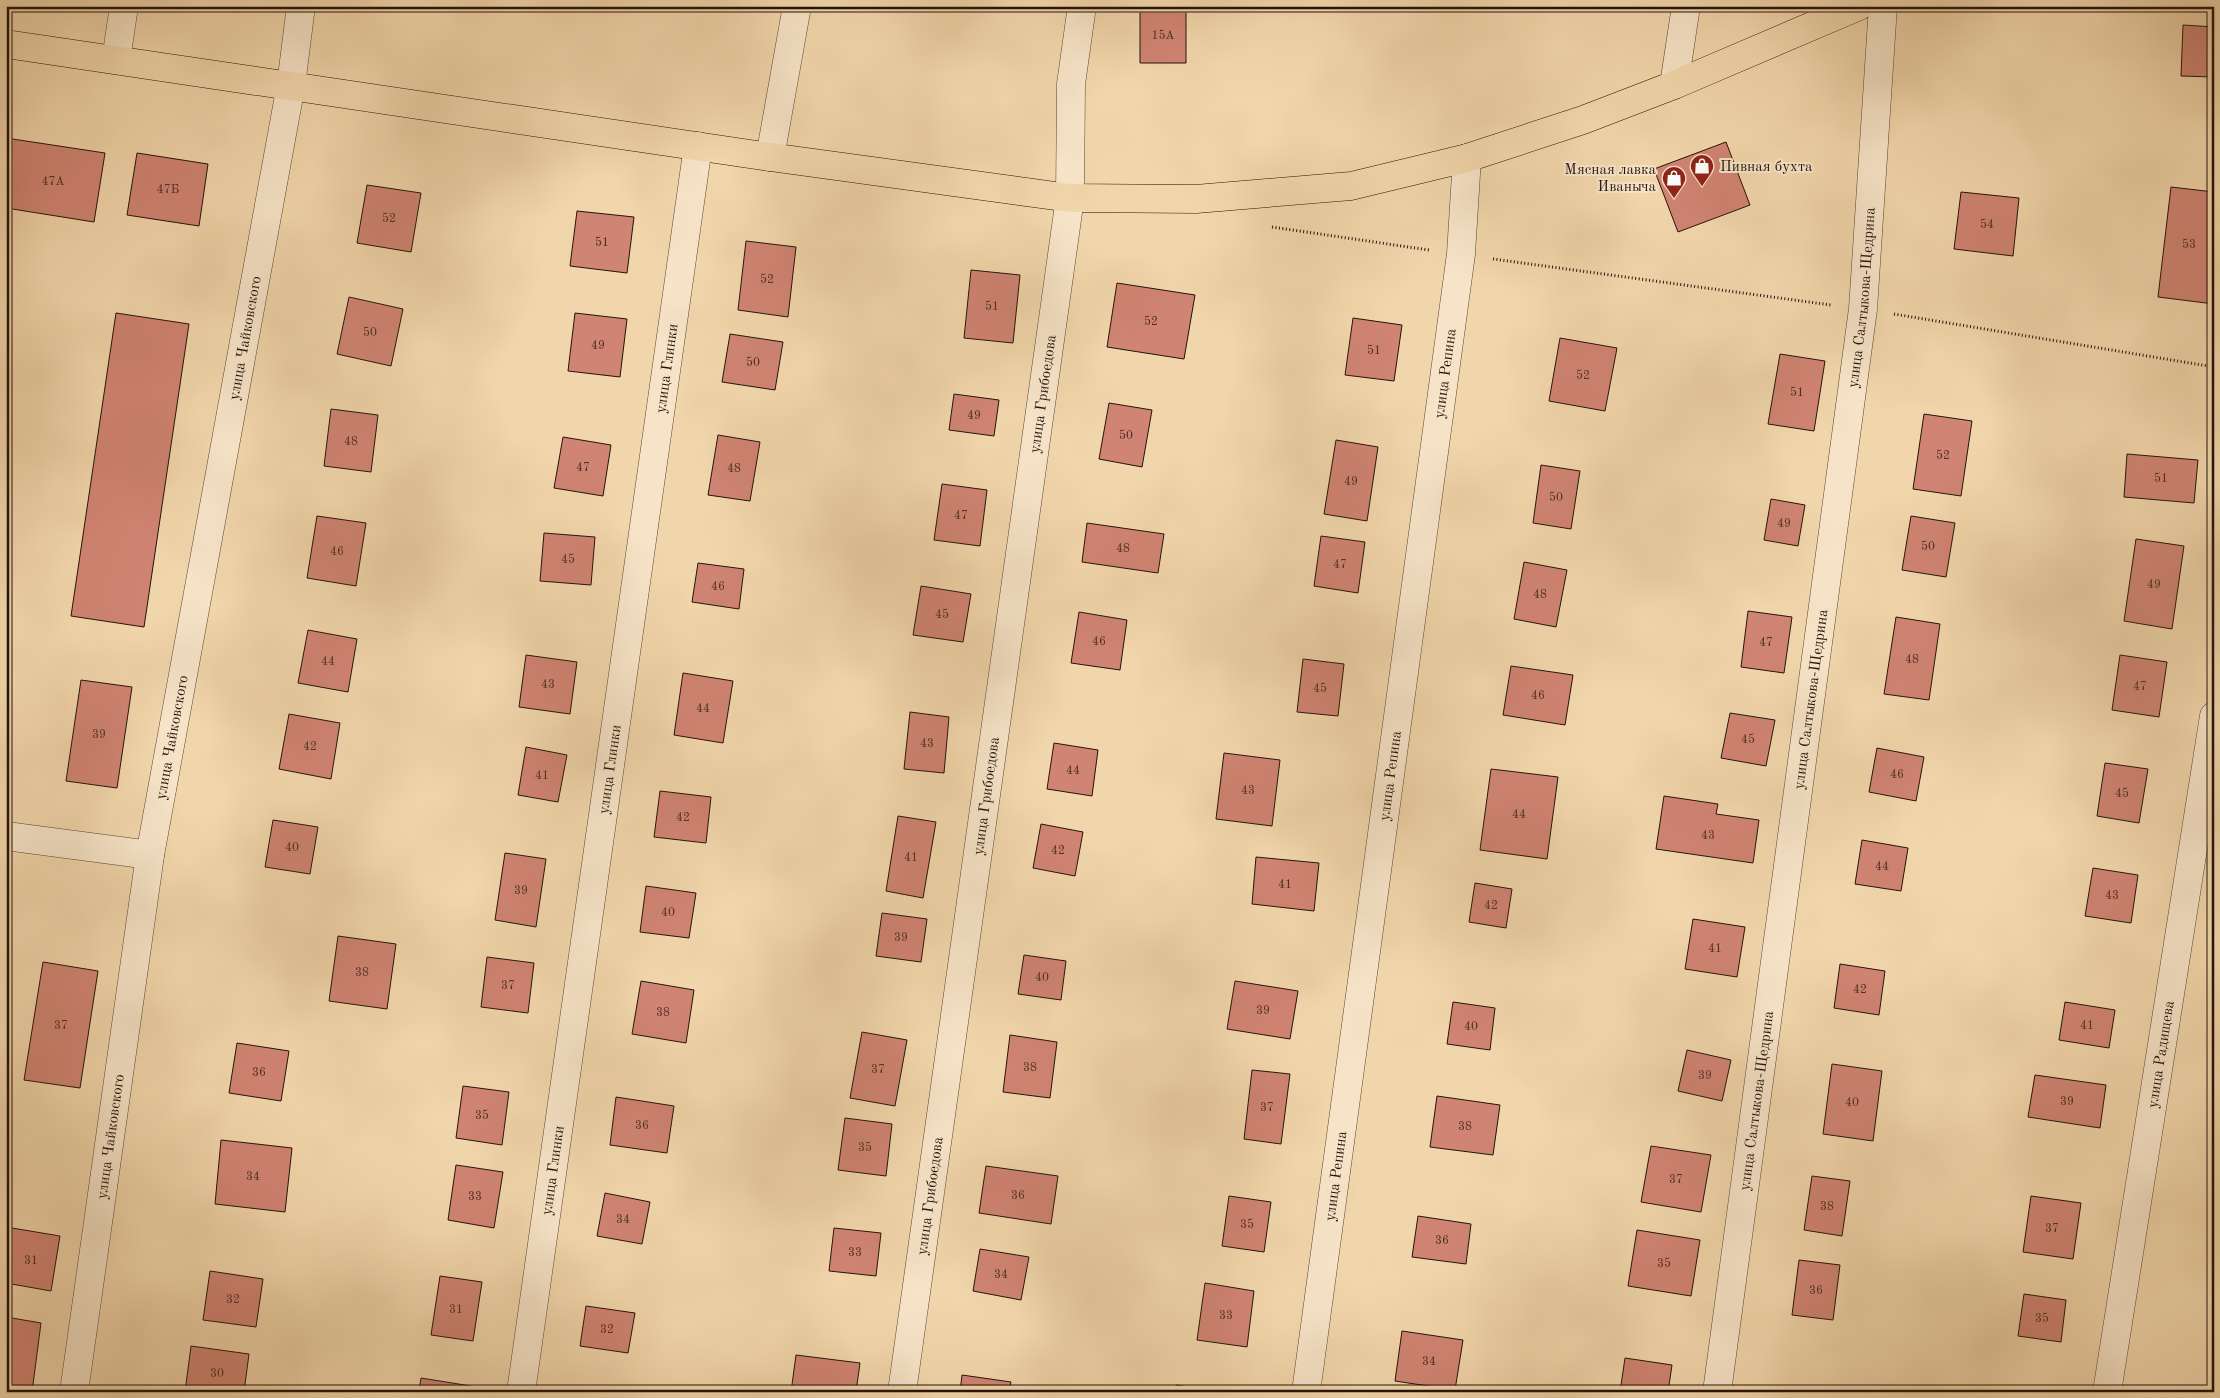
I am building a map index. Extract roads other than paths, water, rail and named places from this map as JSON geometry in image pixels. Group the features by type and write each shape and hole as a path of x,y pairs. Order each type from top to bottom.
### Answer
{"main road":[{"path":"6,44 770,158 1070,198 1196,199 1351,186 1467,158 1583,120 1674,85 1859,6"}],"street":[{"path":"116,60 124,6"},
{"name":"улица Чайковского","path":"74,1392 150,855 290,85 301,6"},
{"path":"770,158 797,6"},
{"name":"улица Грибоедова","path":"902,1392 1070,198 1071,84 1082,6"},
{"path":"1674,85 1686,6"},
{"name":"улица Салтыкова-Щедрина","path":"1717,1392 1863,310 1883,6"},
{"name":"улица Глинки","path":"521,1392 698,146"},
{"name":"улица Репина","path":"1306,1392 1461,254 1467,158"},
{"name":"улица Радищева","path":"2106,1392 2214,716"},
{"path":"6,836 150,855"}],"place":[{"name":"Пивная бухта","path":"1702,187"},
{"name":"Мясная лавка Иваныча","path":"1674,199"}]}
